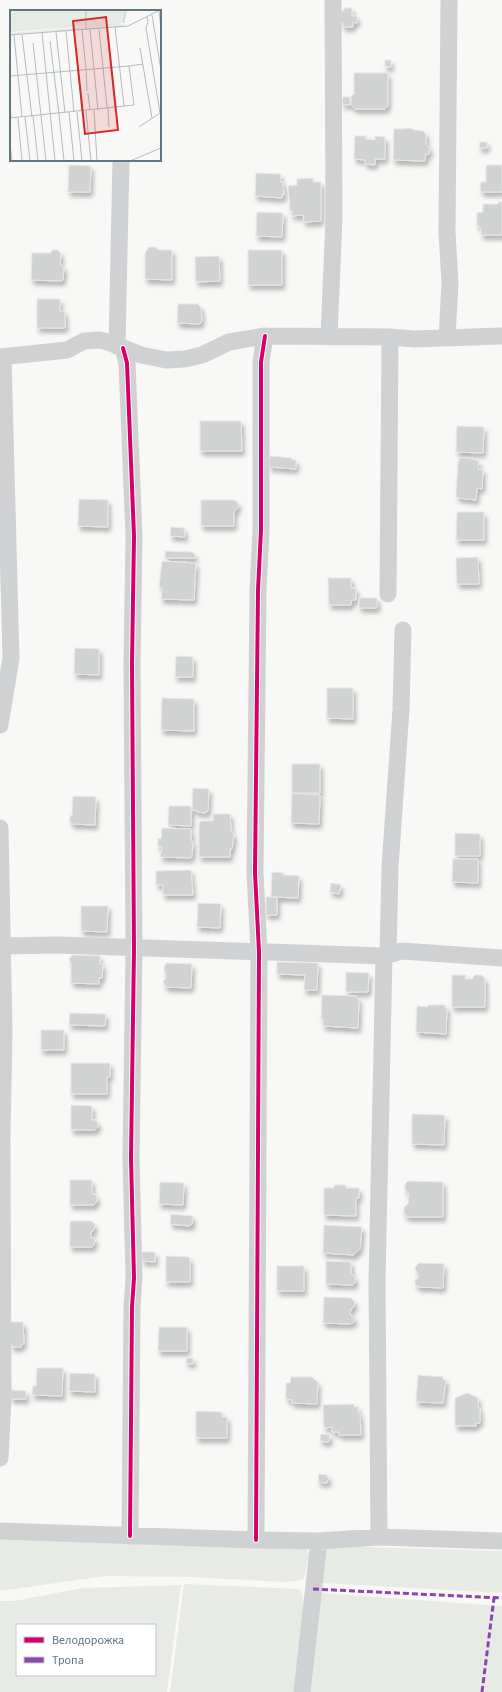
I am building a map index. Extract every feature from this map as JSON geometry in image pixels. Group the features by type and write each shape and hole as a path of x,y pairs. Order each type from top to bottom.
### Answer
{"street":[{"path":"329,337 334,218 333,0"},
{"path":"447,338 450,283 447,232 449,0"},
{"path":"121,161 120,347 127,363 134,536 132,672 134,949 131,1158 134,1278 132,1307 130,1536"},
{"path":"256,1540 259,952 255,873 258,590 261,530 261,362 265,336"},
{"path":"0,725 11,658 2,357 67,350 84,341 99,340 141,355 166,360 185,359 202,355 229,342 265,336 447,338 502,336"},
{"path":"388,594 390,337"},
{"path":"379,1537 377,1281 386,955 390,867 401,703 403,630"},
{"path":"0,828 1,946 4,1031 2,1138 3,1399 0,1458"},
{"path":"1,946 58,945 134,949 386,955 402,951 502,958"},
{"path":"0,1527 130,1536 256,1540 319,1541 379,1537 502,1540"},
{"path":"302,1692 319,1541"}],"shaded area":[{"path":"0,1533 304,1546 309,1554 304,1578 297,1581 284,1582 190,1577 106,1576 0,1591"},
{"path":"328,1546 502,1551 502,1593 323,1583 323,1554"},
{"path":"184,1584 300,1589 304,1602 295,1692 170,1692"},
{"path":"181,1585 167,1692 0,1692 0,1601 15,1601 82,1588"},
{"path":"320,1593 502,1606 502,1692 309,1692"}],"building":[{"path":"344,8 352,8 352,16 357,16 357,23 353,22 353,27 343,27 343,23 341,23 341,11 344,11"},
{"path":"385,60 391,60 391,67 385,67"},
{"path":"354,73 388,73 388,106 385,109 355,109 351,105 351,96 354,94"},
{"path":"343,97 350,97 350,105 342,104"},
{"path":"410,128 423,131 426,134 426,144 430,148 429,154 426,154 425,161 393,160 394,129"},
{"path":"355,136 366,136 366,139 375,140 375,136 385,137 385,159 375,159 375,165 365,164 365,160 354,159"},
{"path":"480,142 487,142 487,148 479,148"},
{"path":"69,165 91,166 90,192 68,192"},
{"path":"486,165 502,165 502,192 482,192 480,189 481,182 486,182"},
{"path":"256,173 281,174 280,182 283,182 284,195 282,195 282,198 255,196"},
{"path":"313,178 313,182 321,182 321,221 304,222 303,215 292,216 292,211 290,211 288,186 297,185 297,179"},
{"path":"498,202 502,202 502,235 481,235 481,229 477,226 477,213 483,212 483,204 498,204"},
{"path":"257,212 283,213 282,237 256,236"},
{"path":"149,247 155,247 159,250 172,250 172,280 145,279 145,253"},
{"path":"53,250 58,250 61,254 60,264 64,267 63,280 31,280 32,253 50,253"},
{"path":"248,250 282,250 282,285 248,285"},
{"path":"219,256 220,281 196,282 195,257"},
{"path":"37,299 60,299 60,311 65,311 65,328 37,328"},
{"path":"178,304 198,304 201,308 202,320 200,324 177,323"},
{"path":"200,421 241,421 242,451 200,451"},
{"path":"457,426 484,427 483,453 456,452"},
{"path":"270,456 292,458 292,460 296,460 296,469 269,467"},
{"path":"460,458 476,460 479,462 478,469 483,469 482,489 477,488 476,500 458,498 456,496 458,462"},
{"path":"79,499 108,500 108,527 78,526"},
{"path":"201,500 234,500 238,503 238,508 234,512 234,526 201,526"},
{"path":"457,512 484,512 484,540 456,540"},
{"path":"171,527 184,528 185,537 170,536"},
{"path":"165,551 192,552 195,555 195,558 165,558"},
{"path":"478,557 479,584 457,584 456,558"},
{"path":"162,561 196,563 194,600 161,599 162,588 159,587"},
{"path":"328,578 351,578 351,588 356,588 356,600 351,600 351,605 329,605"},
{"path":"359,598 377,598 377,608 359,608"},
{"path":"75,648 99,649 99,675 74,674"},
{"path":"176,656 193,657 193,677 175,677"},
{"path":"327,688 353,688 353,719 327,718"},
{"path":"162,698 194,699 194,731 161,730"},
{"path":"292,764 320,764 320,793 292,793"},
{"path":"193,788 209,789 208,811 206,811 206,813 192,810"},
{"path":"292,793 320,795 319,824 291,823"},
{"path":"73,796 96,797 95,825 72,824 70,822 70,815 72,816"},
{"path":"169,806 190,806 191,826 168,825"},
{"path":"213,814 230,814 231,830 234,835 232,849 230,849 230,857 199,857 199,823 201,821 213,821"},
{"path":"162,828 191,829 191,839 193,844 191,858 160,857 162,847 158,847 158,838 161,839"},
{"path":"455,833 480,834 480,856 455,856"},
{"path":"453,859 478,859 478,883 452,882"},
{"path":"191,870 193,895 163,895 163,885 156,885 156,871"},
{"path":"272,872 284,873 283,875 299,876 298,898 271,897"},
{"path":"331,883 341,885 339,894 330,892"},
{"path":"266,897 277,897 277,915 266,915"},
{"path":"198,903 221,904 220,928 197,927"},
{"path":"81,906 108,906 107,932 81,931"},
{"path":"72,955 100,956 100,964 103,964 102,978 99,978 99,984 71,983 71,963 69,959"},
{"path":"277,962 318,963 317,990 304,990 305,975 277,974"},
{"path":"166,963 192,964 191,988 166,987 163,982 166,977 164,968"},
{"path":"346,972 369,973 368,992 346,992"},
{"path":"452,975 466,975 465,979 472,979 475,975 481,975 485,979 485,1007 452,1007"},
{"path":"322,995 356,996 359,1000 358,1028 323,1026 323,1019 321,1019"},
{"path":"428,1005 445,1005 445,1008 447,1008 446,1034 416,1032 417,1006 428,1007"},
{"path":"70,1013 106,1014 105,1026 69,1025"},
{"path":"41,1030 64,1030 64,1050 41,1050"},
{"path":"71,1063 110,1063 110,1077 107,1077 107,1094 71,1094"},
{"path":"71,1105 92,1106 92,1120 96,1120 98,1127 95,1130 71,1130"},
{"path":"412,1114 445,1116 444,1145 412,1144"},
{"path":"70,1180 92,1180 92,1194 95,1194 97,1197 97,1201 94,1205 70,1205"},
{"path":"408,1181 443,1182 443,1217 408,1217 404,1214 404,1207 408,1204 409,1194 405,1190 405,1184"},
{"path":"160,1182 184,1183 183,1205 159,1204"},
{"path":"334,1185 346,1185 346,1188 359,1188 359,1198 356,1198 356,1216 324,1215 324,1188 334,1188"},
{"path":"171,1214 193,1216 192,1224 189,1226 170,1224"},
{"path":"70,1221 91,1221 95,1225 94,1230 91,1232 91,1237 95,1239 92,1247 70,1247"},
{"path":"324,1225 362,1227 360,1249 354,1255 323,1253"},
{"path":"142,1252 155,1252 155,1262 142,1261"},
{"path":"166,1256 190,1258 190,1282 166,1282"},
{"path":"326,1261 351,1262 351,1274 355,1277 355,1283 353,1285 326,1284"},
{"path":"419,1263 444,1264 443,1288 419,1287 415,1284 415,1280 418,1278 418,1273 415,1267"},
{"path":"277,1266 304,1266 304,1291 277,1291"},
{"path":"324,1297 351,1298 355,1302 350,1314 354,1317 354,1322 350,1324 323,1323"},
{"path":"10,1322 23,1322 24,1344 21,1344 21,1347 12,1347 12,1344 10,1344"},
{"path":"159,1327 187,1327 187,1351 158,1351"},
{"path":"186,1358 193,1358 193,1364 186,1363"},
{"path":"37,1368 63,1368 62,1396 32,1395 33,1386 36,1386"},
{"path":"70,1373 95,1374 95,1392 69,1391"},
{"path":"418,1375 443,1377 443,1380 446,1380 443,1403 416,1402"},
{"path":"291,1377 312,1377 318,1383 317,1404 292,1403 292,1400 286,1399 286,1383 290,1383"},
{"path":"11,1390 26,1391 26,1399 11,1399"},
{"path":"467,1393 478,1398 480,1423 476,1423 476,1426 455,1426 455,1398"},
{"path":"354,1404 354,1407 358,1407 358,1413 360,1414 361,1435 339,1435 339,1432 332,1432 332,1427 324,1428 323,1405"},
{"path":"196,1411 222,1412 222,1417 227,1417 227,1438 196,1438"},
{"path":"321,1434 330,1435 329,1442 320,1441"},
{"path":"319,1474 327,1475 327,1477 329,1477 327,1483 318,1482"}],"marked path":[{"path":"313,1589 502,1598"},
{"path":"482,1692 494,1598"}],"cycle path":[{"path":"256,1540 259,952 255,873 258,590 261,530 261,362 265,336"},
{"path":"123,348 127,363 134,536 132,664 134,949 131,1158 134,1278 132,1307 130,1536"}]}
